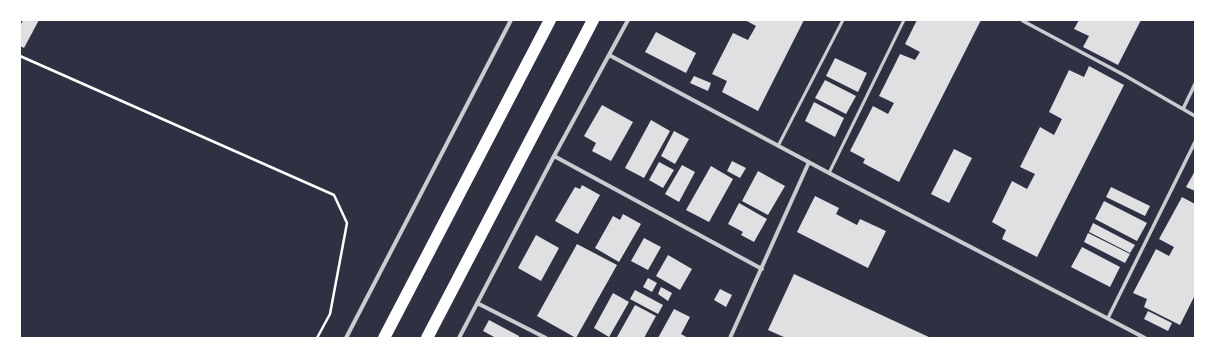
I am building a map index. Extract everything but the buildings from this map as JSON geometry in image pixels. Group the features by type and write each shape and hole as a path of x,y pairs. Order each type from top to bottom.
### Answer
{"highway":[{"path":"384,338 550,20"},
{"path":"428,338 593,20"}],"street":[{"path":"346,338 512,20"},
{"path":"459,338 554,156 628,20"},
{"path":"1022,22 1124,75 1195,116"},
{"path":"609,55 829,173 1145,338"},
{"path":"1183,109 1195,84"},
{"path":"1108,318 1195,142"},
{"path":"554,156 762,269"},
{"path":"730,338 809,162"},
{"path":"477,303 546,338"}],"lane":[{"path":"778,146 843,20"},
{"path":"829,173 904,20"}],"path":[{"path":"20,56 334,195 348,223 330,314 317,338"}]}
